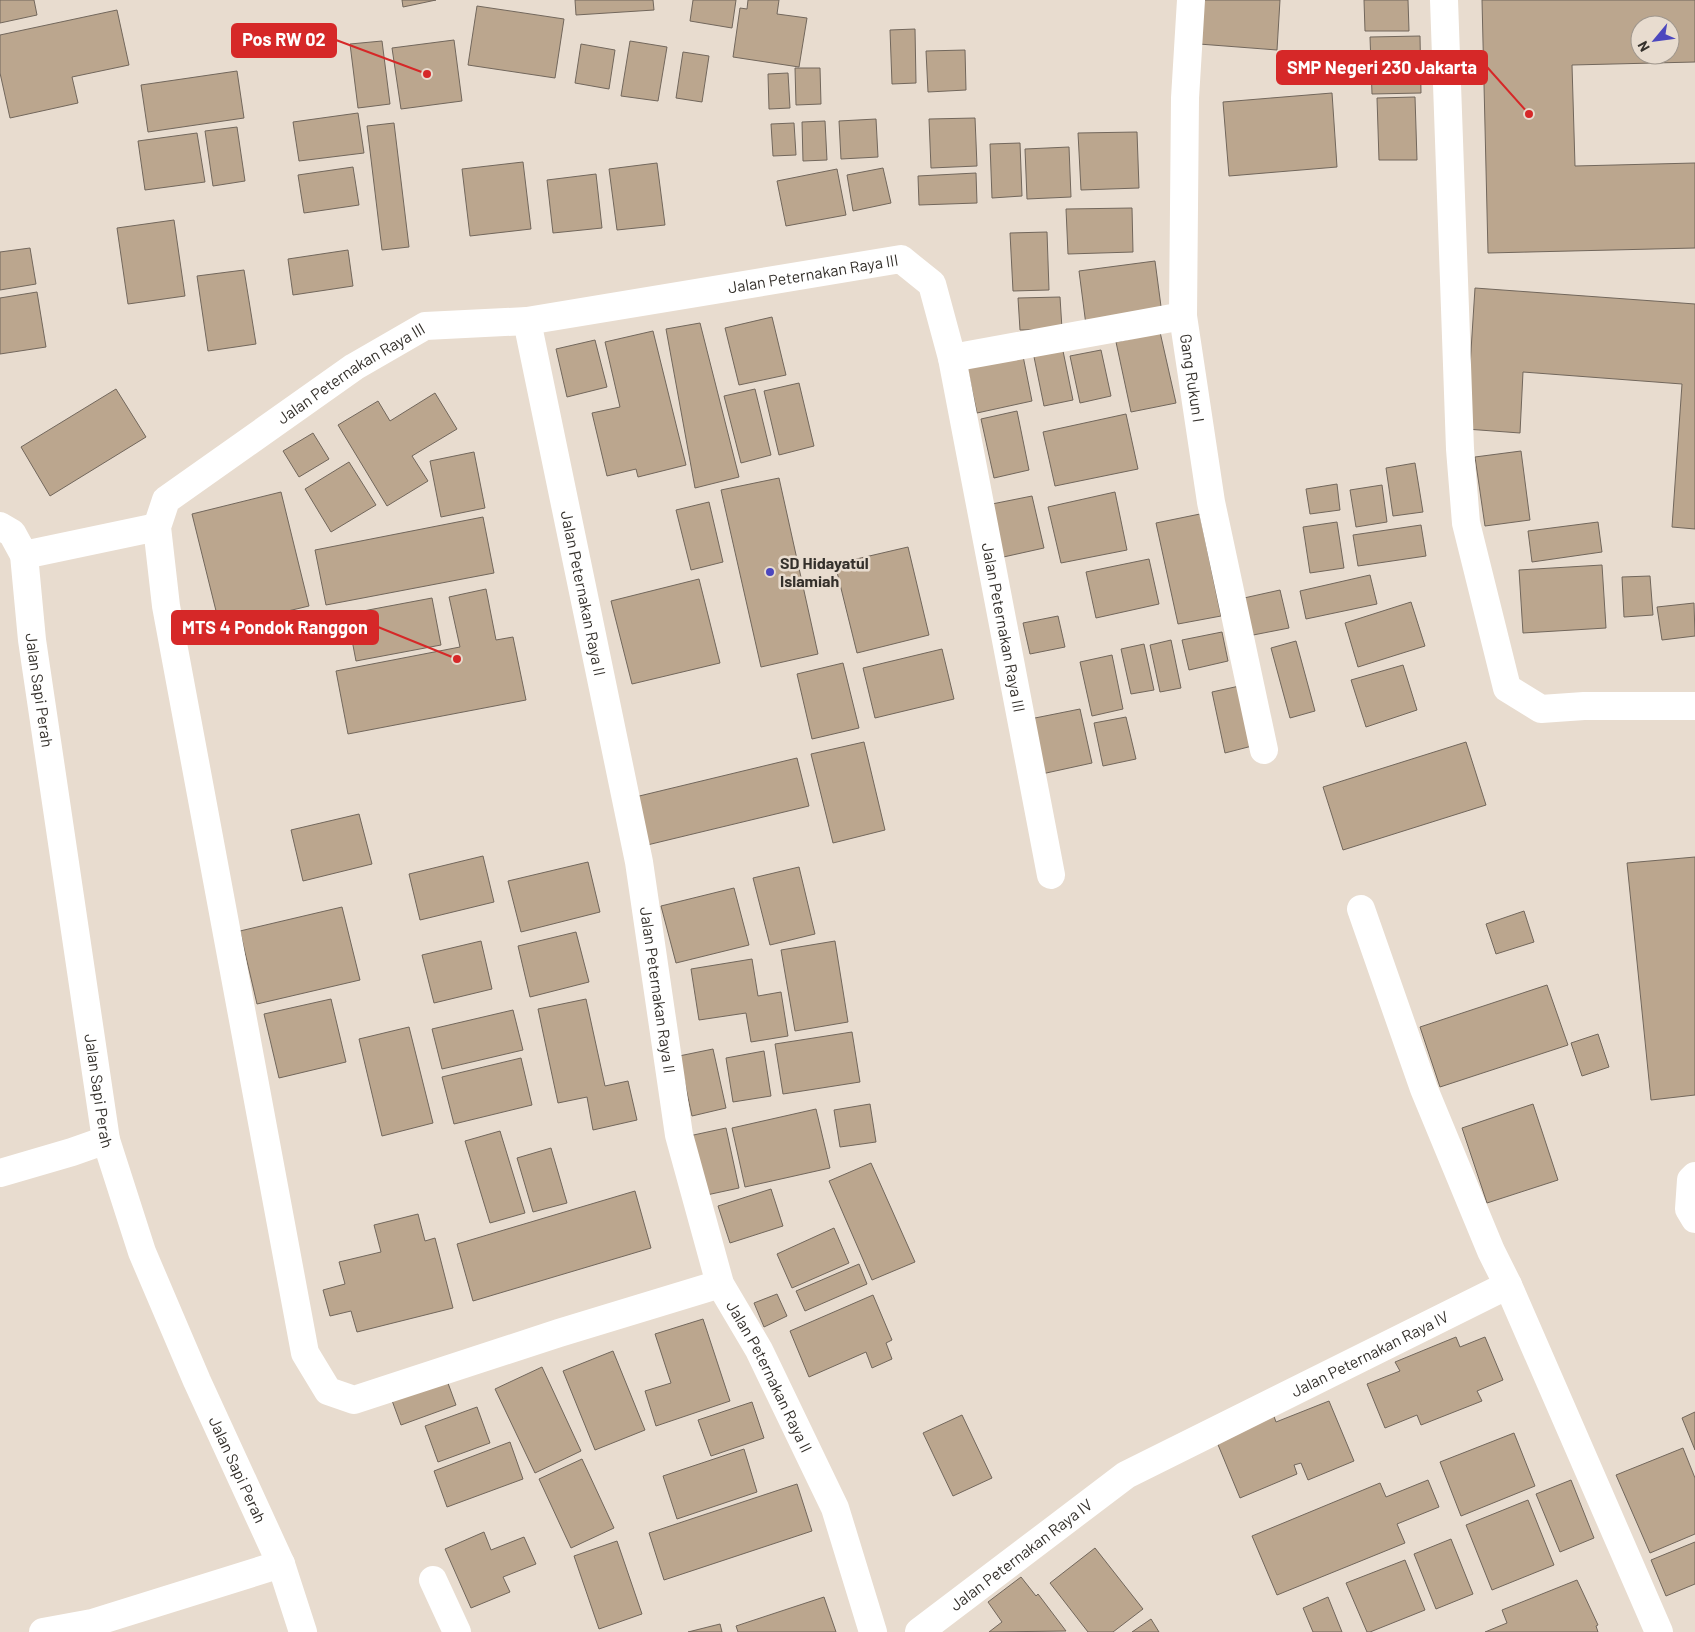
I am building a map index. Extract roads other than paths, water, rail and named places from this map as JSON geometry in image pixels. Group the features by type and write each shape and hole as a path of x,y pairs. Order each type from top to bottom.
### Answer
{"street":[{"name":"Gang Rukun I","path":"1191,0 1185,98 1183,316 1211,502 1264,750"},
{"path":"1444,0 1460,449 1466,523 1507,688 1541,709 1584,706 1695,706"},
{"name":"Jalan Peternakan Raya III","path":"157,527 166,500 354,367 425,326 527,321 901,259 932,284 952,358 1051,875"},
{"path":"952,358 1183,316"},
{"name":"Jalan Peternakan Raya II","path":"527,321 639,862 679,1135 720,1284 759,1350 835,1508 873,1632"},
{"name":"Jalan Sapi Perah","path":"0,526 12,533 24,554 32,640 106,1140 142,1252 197,1381 281,1564 303,1632"},
{"path":"24,554 157,527 166,606 305,1354 328,1391 354,1400 560,1333 720,1284"},
{"path":"1361,909 1424,1089 1491,1251 1508,1285 1659,1632"},
{"path":"0,1173 106,1140"},
{"path":"1695,1176 1691,1180 1689,1209 1695,1219"},
{"name":"Jalan Peternakan Raya IV","path":"919,1632 1126,1475 1508,1285"},
{"path":"43,1632 92,1623 281,1564"},
{"path":"433,1580 457,1632"}],"place":[{"name":"Pos RW 02","path":"427,74"},
{"name":"SMP Negeri 230 Jakarta","path":"1529,114"},
{"name":"SD Hidayatul Islamiah","path":"770,572"},
{"name":"MTS 4 Pondok Ranggon","path":"457,659"}]}
